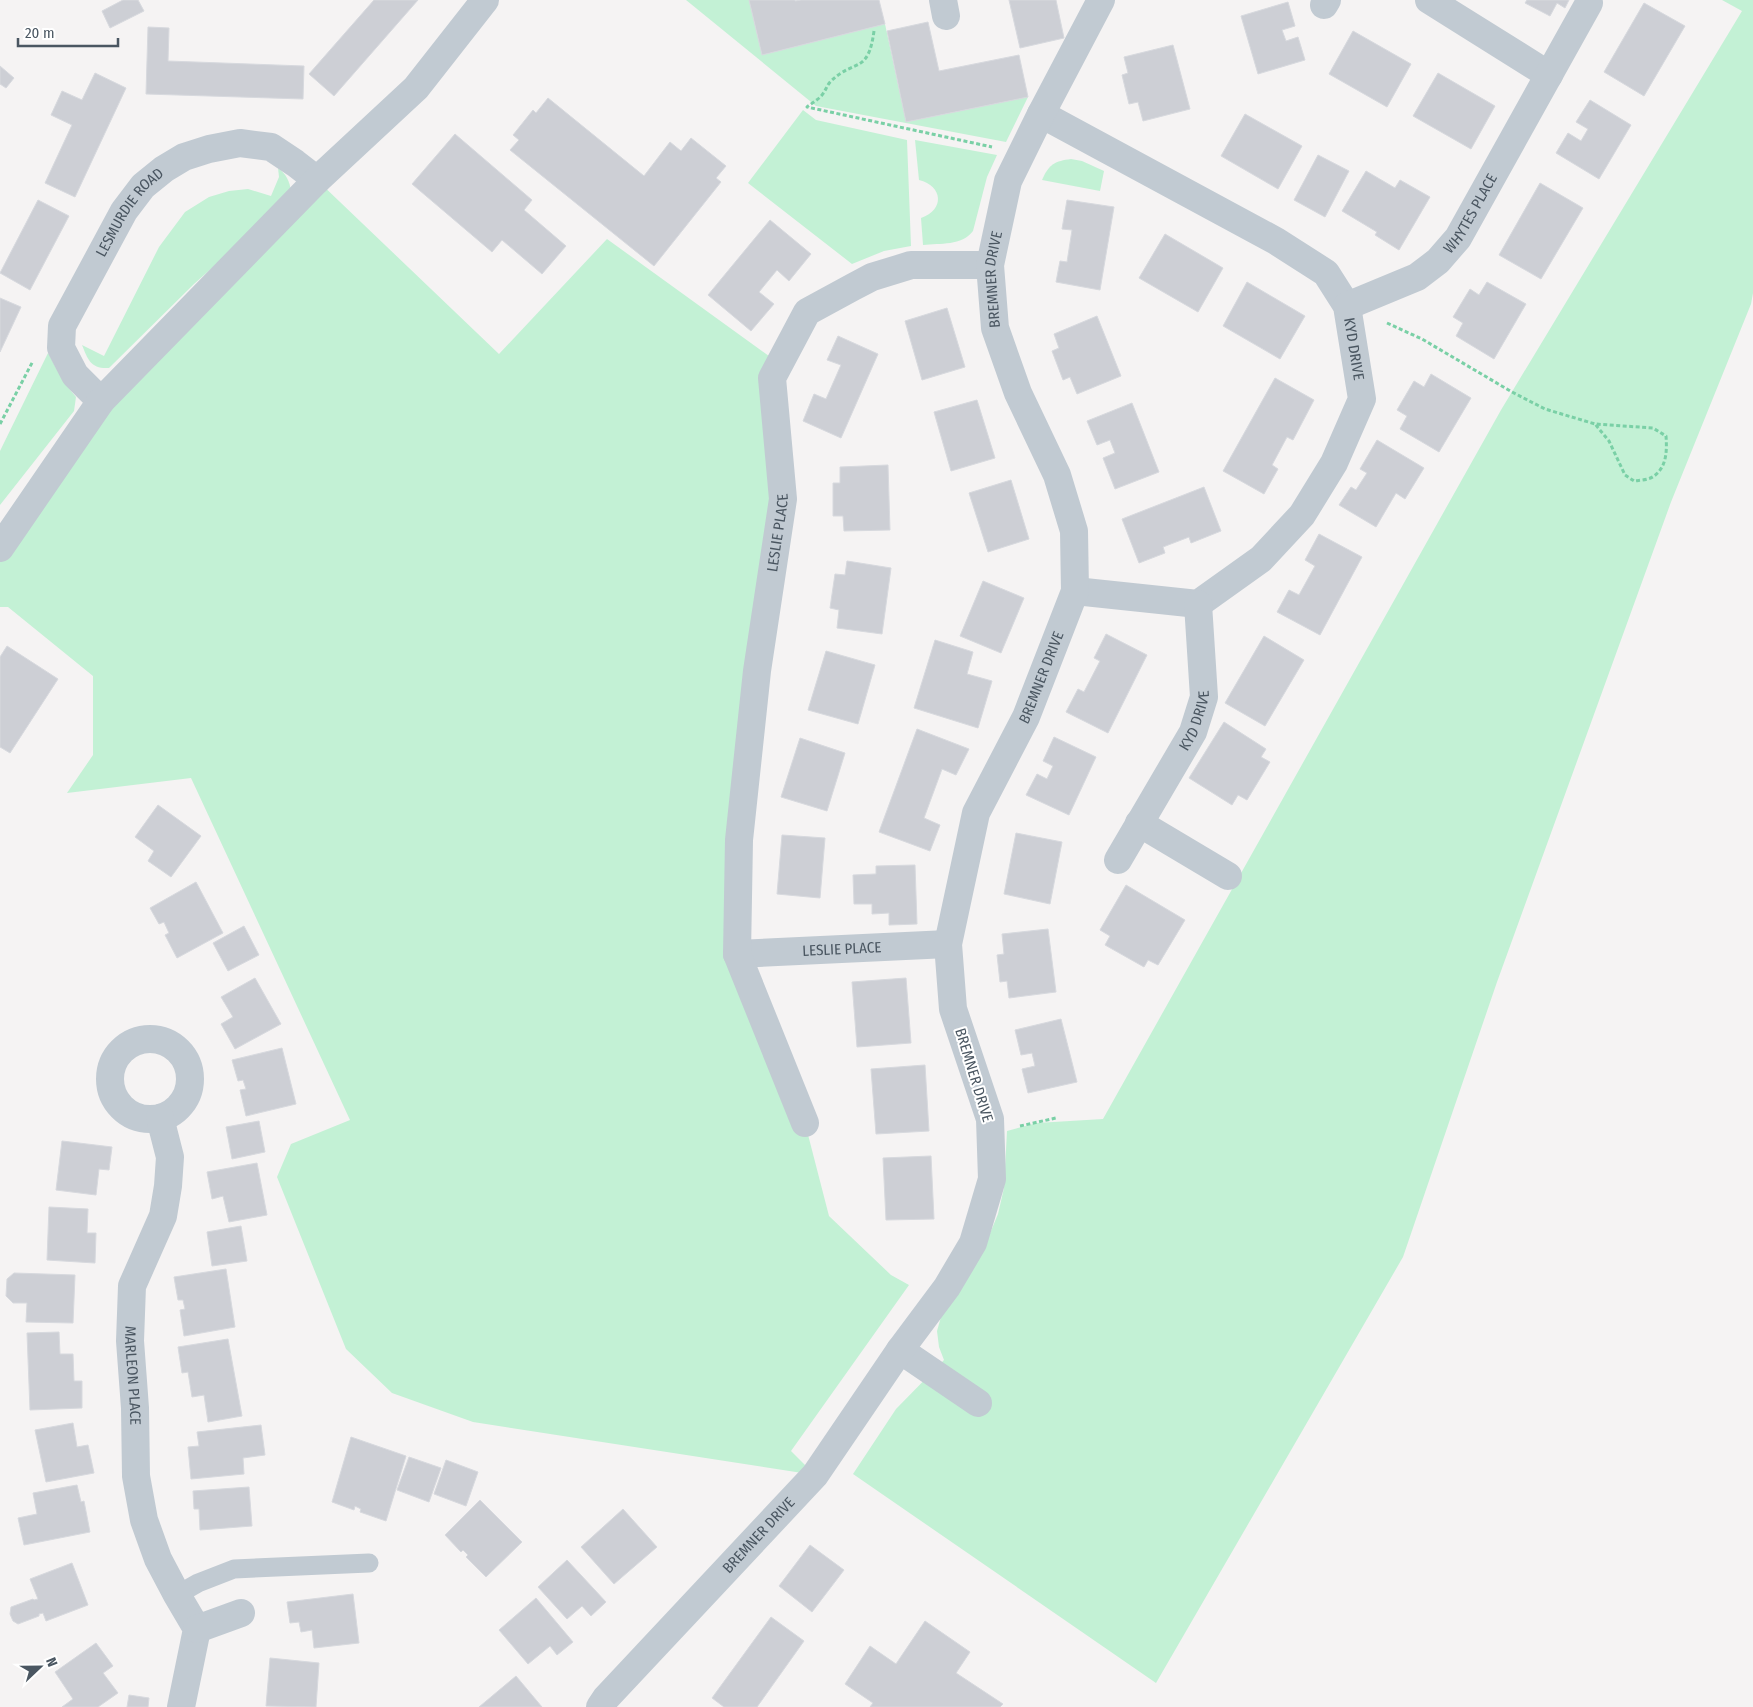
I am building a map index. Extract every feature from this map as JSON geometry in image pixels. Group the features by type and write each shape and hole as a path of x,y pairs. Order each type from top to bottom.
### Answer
{"street":[{"path":"0,548 102,401 317,180 416,88 486,0"},
{"name":"BREMNER DRIVE","path":"600,1707 606,1698 816,1475 900,1350 947,1286 973,1243 992,1179 990,1119 953,1009 948,944 976,813 1026,717 1075,591 1074,531 1057,475 1018,394 996,328 990,265 1008,181 1101,0"},
{"path":"1429,0 1549,75"},
{"name":"WHYTES PLACE","path":"1347,306 1418,277 1438,261 1458,238 1589,3"},
{"name":"KYD DRIVE","path":"1041,114 1276,241 1326,273 1347,306 1362,399 1334,463 1302,515 1260,559 1198,604 1204,697 1193,732 1118,860"},
{"name":"LESMURDIE ROAD","path":"102,401 75,375 61,348 62,326 124,211 143,186 184,156 240,143 271,148 317,180"},
{"name":"LESLIE PLACE","path":"805,1123 737,954 740,830 757,671 783,499 772,378 807,312 853,286 872,277 911,265 990,265"},
{"path":"1075,591 1198,604"},
{"path":"1139,823 1228,876"},
{"name":"LESLIE PLACE","path":"737,954 948,944"},
{"name":"MARLEON PLACE","path":"160,1118 170,1156 168,1186 163,1216 132,1286 130,1341 135,1408 136,1476 144,1520 158,1559 197,1629"},
{"path":"900,1350 978,1403"},
{"path":"181,1707 197,1629 241,1613"}],"lane":[{"path":"177,1595 198,1583 234,1569 368,1563"}],"path":[{"path":"874,31 872,48 866,60 838,75 829,83 822,96 808,107 1022,153"},
{"path":"1347,306 1422,339 1512,392 1545,409 1594,424 1653,428 1666,436 1667,451 1663,466 1653,477 1634,481 1625,475 1609,441 1594,424"},
{"path":"0,424 37,352 62,326"}],"green space":[{"path":"686,0 749,0 762,55 885,24 906,122 1028,97 1006,142 816,106"},
{"path":"1722,0 1753,0 1753,293 1751,304 1671,502 1497,982 1403,1257 1156,1683 853,1474 896,1409 944,1360 939,1347 937,1331 941,1317 986,1243 998,1214 1004,1188 1007,1131 1037,1123 1103,1119 1501,410 1742,11"},
{"path":"803,110 816,120 907,140 911,246 884,251 852,264 748,183"},
{"path":"915,140 997,155 987,177 973,231 963,239 950,243 923,245 921,218 934,210 938,198 933,187 919,180"},
{"path":"1071,159 1082,161 1104,171 1100,191 1042,180 1047,170 1053,164"},
{"path":"278,168 287,178 291,192 252,232 194,284 109,368 94,365 86,355 82,345 104,356 159,247 185,212 209,197 229,191 248,189 271,196 279,177"},
{"path":"317,180 499,354 607,239 780,364 783,499 737,954 805,1123 829,1216 891,1275 909,1285 791,1451 815,1475 473,1422 392,1393 346,1349 277,1177 291,1144 350,1120 191,778 67,793 93,755 93,676 8,607 0,607 0,548 101,401"},
{"path":"48,353 63,381 76,397 74,411 0,505 0,451"}],"building":[{"path":"123,0 138,0 144,11 110,28 102,11"},
{"path":"374,0 418,0 334,96 309,74"},
{"path":"749,0 879,0 885,24 762,55"},
{"path":"1009,0 1056,0 1064,38 1020,48"},
{"path":"1527,0 1569,0 1565,8 1557,3 1550,16 1525,3"},
{"path":"1288,2 1295,26 1282,30 1286,41 1298,37 1305,60 1258,74 1241,16"},
{"path":"1644,3 1685,26 1644,96 1604,72"},
{"path":"928,22 939,71 1019,55 1028,97 906,122 887,31"},
{"path":"148,27 169,28 168,61 304,66 303,99 146,94"},
{"path":"1353,31 1411,64 1387,107 1329,74"},
{"path":"1173,45 1190,109 1143,121 1138,102 1129,104 1122,75 1128,73 1124,57"},
{"path":"0,66 14,78 6,88 0,84"},
{"path":"95,73 126,88 75,197 45,183 72,125 51,115 62,91 82,100"},
{"path":"1438,73 1495,106 1471,149 1413,116"},
{"path":"548,98 644,176 670,142 681,151 691,138 726,166 716,178 721,182 654,266 510,150 519,140 513,135 533,110 536,113"},
{"path":"1590,100 1631,125 1599,179 1556,153 1568,133 1581,141 1588,129 1576,122"},
{"path":"1245,114 1302,146 1278,189 1221,156"},
{"path":"455,134 532,200 524,210 566,246 542,274 502,240 492,252 412,184"},
{"path":"1318,155 1349,171 1325,217 1294,200"},
{"path":"1366,171 1395,188 1400,180 1430,197 1399,250 1375,235 1377,232 1342,211"},
{"path":"1540,183 1583,208 1541,279 1499,255"},
{"path":"38,200 69,216 30,290 0,273"},
{"path":"1067,200 1114,207 1100,290 1056,282 1060,261 1067,262 1072,230 1062,229"},
{"path":"770,220 811,254 789,281 777,270 759,292 774,304 751,331 708,295"},
{"path":"1165,234 1223,268 1198,312 1139,278"},
{"path":"1247,282 1305,316 1280,359 1223,326"},
{"path":"1487,282 1526,304 1494,359 1456,336 1463,323 1453,317 1470,289 1479,295"},
{"path":"0,298 21,307 0,352"},
{"path":"947,308 965,367 922,380 905,321"},
{"path":"1097,316 1121,376 1077,394 1070,377 1063,380 1052,351 1059,348 1054,334"},
{"path":"838,336 878,354 841,438 803,421 814,394 826,399 841,365 827,360"},
{"path":"1431,374 1471,398 1439,452 1400,429 1407,416 1397,410 1414,381 1424,387"},
{"path":"1275,378 1314,400 1293,440 1287,437 1272,465 1278,469 1264,494 1223,471"},
{"path":"977,400 995,458 951,471 934,412"},
{"path":"1132,403 1159,472 1115,489 1103,458 1115,453 1110,440 1097,445 1087,421"},
{"path":"1377,440 1424,468 1405,499 1396,493 1376,527 1339,505 1351,487 1356,490 1367,473 1360,469"},
{"path":"888,465 890,530 844,531 843,516 833,516 833,483 840,483 840,467"},
{"path":"1011,480 1029,539 988,552 969,493"},
{"path":"1204,487 1221,531 1191,543 1189,537 1163,547 1165,553 1139,563 1122,519"},
{"path":"1319,534 1362,557 1320,635 1277,612 1289,590 1299,595 1315,566 1305,560"},
{"path":"847,561 891,568 882,634 837,628 839,610 830,608 835,574 845,575"},
{"path":"983,581 1024,598 1001,653 960,636"},
{"path":"1106,634 1147,655 1108,733 1066,712 1078,689 1084,692 1100,661 1094,658"},
{"path":"1264,636 1304,660 1265,726 1225,703"},
{"path":"935,640 973,652 967,674 992,681 978,728 914,708"},
{"path":"7,646 58,679 10,753 0,747 0,657"},
{"path":"826,651 875,665 858,724 808,710"},
{"path":"1224,722 1266,749 1261,757 1270,762 1247,800 1238,795 1232,805 1189,778"},
{"path":"917,729 969,749 956,775 942,769 924,818 940,825 930,851 879,832"},
{"path":"1054,737 1096,757 1069,815 1026,795 1037,774 1047,779 1053,766 1043,761"},
{"path":"800,738 845,753 827,811 781,797"},
{"path":"158,805 201,836 171,877 148,861 154,851 135,837"},
{"path":"1016,833 1062,842 1050,904 1004,894"},
{"path":"782,835 825,838 820,898 777,894"},
{"path":"915,865 917,924 889,925 889,913 872,914 872,904 854,904 853,875 876,874 876,866"},
{"path":"196,882 223,933 177,958 165,935 169,933 164,922 159,924 150,908"},
{"path":"1126,885 1185,920 1158,965 1148,960 1144,967 1105,945 1110,936 1100,930"},
{"path":"244,926 259,955 228,971 213,943"},
{"path":"1048,929 1056,992 1009,998 1007,981 1000,982 997,955 1004,954 1002,934"},
{"path":"255,978 281,1024 235,1049 221,1024 233,1017 221,997"},
{"path":"906,978 911,1043 857,1047 852,982"},
{"path":"1061,1019 1077,1082 1028,1093 1022,1069 1035,1066 1032,1053 1021,1055 1015,1030"},
{"path":"282,1048 296,1104 246,1116 240,1090 246,1089 243,1080 238,1081 232,1060"},
{"path":"925,1065 929,1131 876,1134 871,1069"},
{"path":"259,1121 265,1152 232,1159 226,1127"},
{"path":"62,1141 112,1147 109,1170 99,1169 96,1195 56,1190"},
{"path":"931,1156 934,1219 886,1220 883,1158"},
{"path":"257,1163 267,1215 229,1222 223,1196 212,1199 207,1172"},
{"path":"49,1207 88,1209 87,1233 96,1233 95,1263 47,1260"},
{"path":"241,1226 247,1261 212,1266 207,1232"},
{"path":"226,1269 235,1327 184,1336 180,1310 185,1309 183,1300 178,1300 174,1277"},
{"path":"14,1273 75,1275 73,1323 26,1322 27,1303 13,1303 6,1296 7,1279"},
{"path":"59,1332 60,1354 73,1354 74,1381 82,1381 82,1408 30,1410 27,1333"},
{"path":"228,1339 242,1416 208,1422 204,1395 192,1397 188,1372 182,1373 178,1347"},
{"path":"73,1423 77,1447 88,1445 94,1473 46,1482 35,1430"},
{"path":"261,1425 265,1455 243,1458 244,1474 191,1479 188,1447 199,1446 197,1432"},
{"path":"351,1437 406,1456 386,1521 360,1512 361,1509 355,1506 354,1510 332,1502"},
{"path":"409,1457 441,1468 429,1502 397,1490"},
{"path":"446,1460 478,1472 466,1506 434,1494"},
{"path":"77,1485 81,1502 84,1501 90,1532 24,1545 18,1518 37,1514 33,1493"},
{"path":"249,1487 252,1526 200,1530 199,1509 194,1509 193,1491"},
{"path":"480,1500 522,1542 486,1577 466,1557 468,1555 463,1550 461,1552 445,1535"},
{"path":"623,1509 657,1547 614,1584 581,1547"},
{"path":"810,1545 844,1570 812,1612 779,1586"},
{"path":"567,1560 606,1602 591,1616 582,1606 567,1619 538,1587"},
{"path":"72,1563 88,1605 46,1621 43,1613 18,1624 13,1621 10,1614 11,1607 38,1599 30,1579"},
{"path":"353,1594 359,1643 314,1648 312,1630 301,1632 299,1622 290,1623 287,1602"},
{"path":"536,1598 573,1642 557,1655 550,1646 528,1664 499,1630"},
{"path":"771,1617 804,1641 757,1707 724,1707 712,1698"},
{"path":"925,1621 970,1652 956,1673 1003,1704 1000,1707 870,1707 873,1703 845,1684 870,1646 896,1664"},
{"path":"96,1643 113,1666 103,1673 118,1693 98,1707 62,1707 73,1699 55,1672"},
{"path":"270,1658 319,1663 316,1707 266,1706"},
{"path":"516,1676 542,1707 479,1707"},
{"path":"129,1695 149,1698 148,1707 127,1707"}]}
